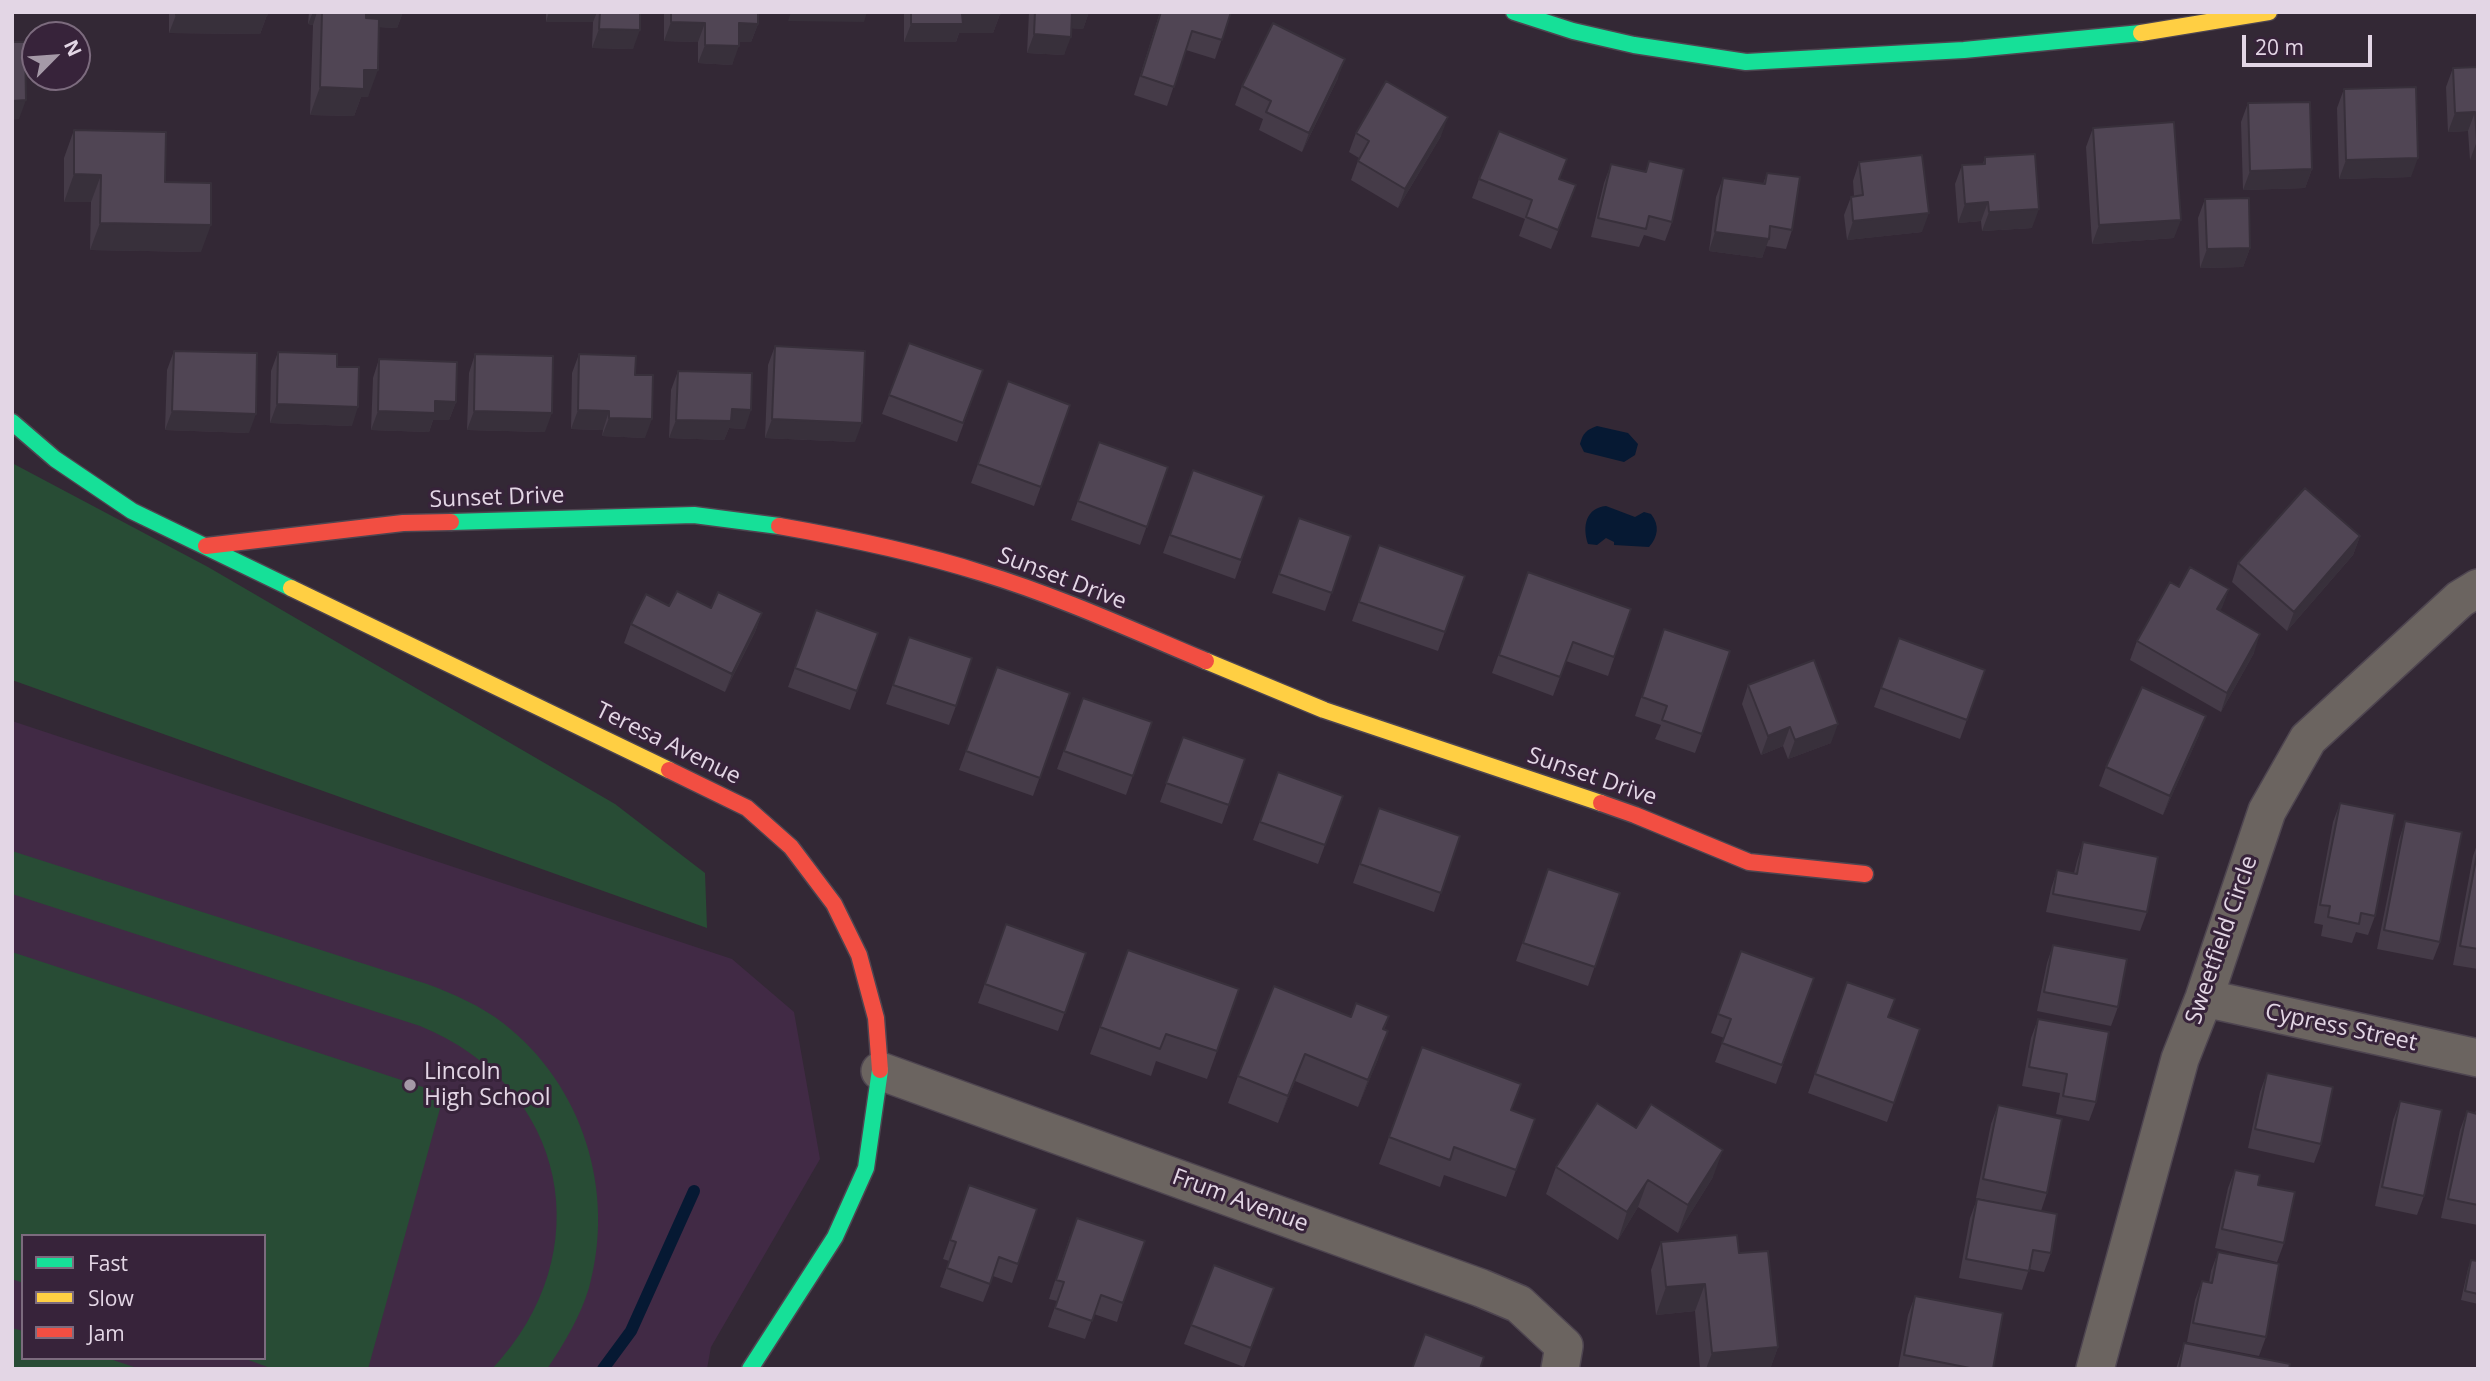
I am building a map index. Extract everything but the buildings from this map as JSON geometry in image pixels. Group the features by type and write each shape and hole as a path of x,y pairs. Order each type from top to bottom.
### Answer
{"street":[{"path":"1514,12 1573,31 1634,45 1746,62 1964,50 2161,31 2269,12"},
{"name":"Teresa Avenue","path":"12,422 35,444 132,512 747,808 791,847 834,904 859,956 876,1018 880,1070 866,1168 835,1237 750,1369"},
{"name":"Sunset Drive","path":"206,546 404,523 694,515 831,535 878,545 995,578 1066,603 1324,710 1635,815 1749,862 1865,874"},
{"name":"Sweetfield Circle","path":"2095,1369 2180,1059 2204,998 2267,811 2308,739 2460,599 2478,587"},
{"name":"Cypress Street","path":"2204,998 2478,1058"},
{"name":"Frum Avenue","path":"880,1070 1518,1304 1564,1346 1560,1369"}],"shaded area":[{"name":"Lincoln High School","path":"12,721 732,959 794,1012 820,1159 711,1347 707,1369 12,1369"}],"green space":[{"path":"12,463 208,567 615,804 705,873 707,928 12,680"},
{"path":"12,851 427,984 486,1011 531,1048 554,1077 586,1142 595,1178 598,1214 596,1251 589,1288 571,1330 547,1369 492,1369 527,1323 548,1275 557,1225 553,1176 537,1130 509,1089 470,1053 420,1026 12,894"},
{"path":"12,952 444,1094 368,1369 273,1369 248,1360 266,1360 266,1234 21,1234 21,1282 12,1279"},
{"path":"12,1328 21,1330 21,1360 113,1360 140,1369 12,1369"}],"water":[{"path":"1597,426 1628,433 1638,444 1635,455 1624,462 1584,452 1580,444 1582,437"},
{"path":"1606,506 1635,517 1644,512 1651,514 1657,531 1649,547 1614,545 1614,542 1606,538 1597,545 1588,544 1585,531 1587,519 1594,510"}],"waterway":[{"path":"603,1369 631,1331 694,1191"}],"traffic: fast":[{"path":"1514,12 1573,31 1634,45 1746,62 1964,50 2141,33"},
{"path":"12,422 55,459 132,511 291,588"},
{"path":"451,522 694,515 779,526"},
{"path":"750,1369 835,1237 866,1168 880,1070"}],"traffic: slow":[{"path":"2141,33 2269,12"},
{"path":"291,588 669,770"},
{"path":"1206,661 1324,710 1601,803"}],"traffic: jam":[{"path":"206,546 403,523 451,522"},
{"path":"779,526 882,546 982,573 1067,603 1206,661"},
{"path":"669,770 747,808 791,847 834,904 859,955 876,1018 880,1070"},
{"path":"1601,803 1749,862 1865,874"}],"place":[{"name":"Lincoln High School","path":"410,1085"}]}
